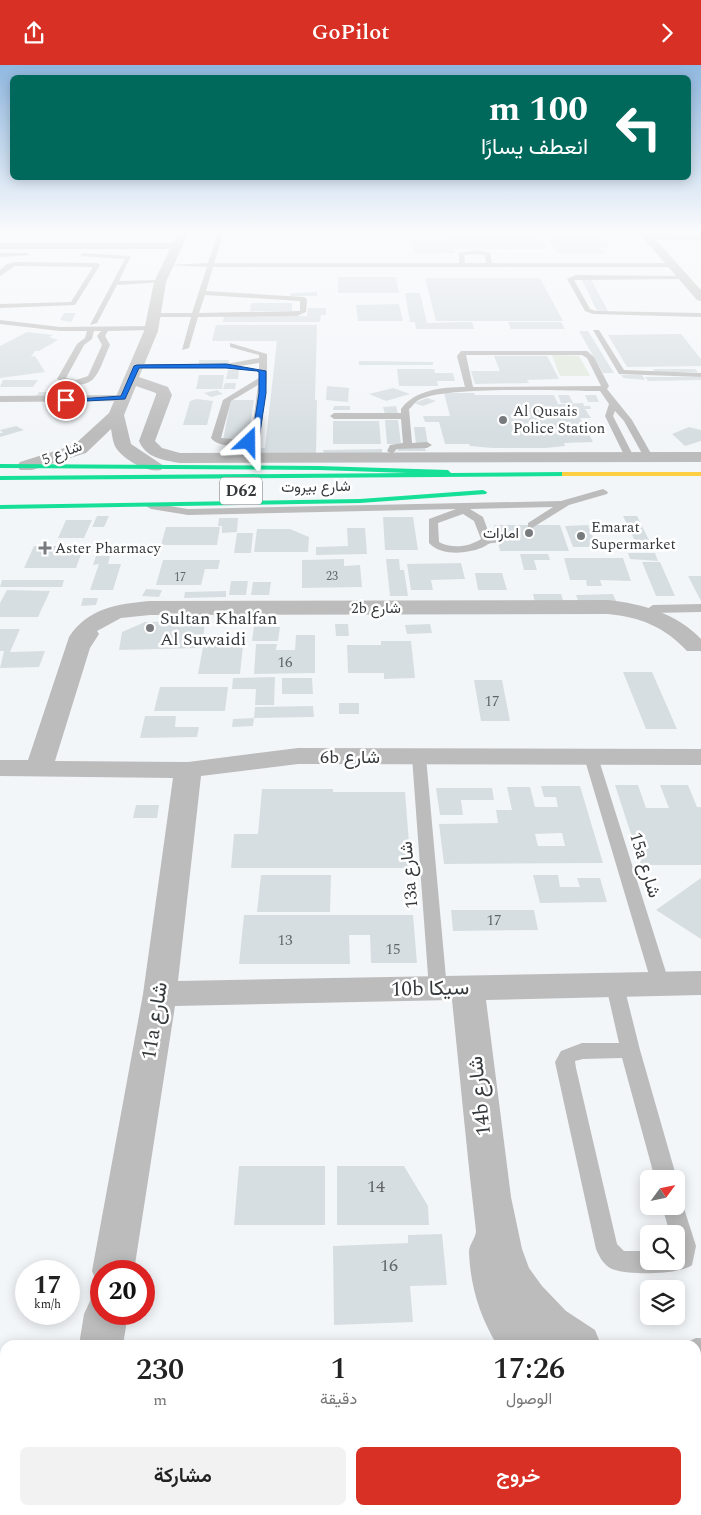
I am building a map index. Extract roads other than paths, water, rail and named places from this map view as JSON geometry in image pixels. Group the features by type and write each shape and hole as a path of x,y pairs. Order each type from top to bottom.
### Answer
{"main road":[{"path":"655,457 701,465"},
{"name":"شارع بيروت","path":"0,466 155,466 196,463 470,473 701,474"},
{"name":"شارع بيروت","path":"0,478 358,477 470,473"},
{"name":"شارع بيروت","path":"0,507 360,501 488,492 398,490 247,491"},
{"path":"563,492 608,492"}],"street":[{"name":"شارع 5","path":"26,466 80,449 116,415 153,322 157,300"},
{"path":"134,373 164,392 150,428 147,441 148,446 167,456 196,463 701,457"},
{"name":"شارع 5","path":"116,415 119,436"},
{"path":"150,428 119,436 120,442 127,451 155,466"},
{"name":"2b شارع","path":"39,768 78,648 92,630 112,619 130,613 162,609 591,607 623,605 653,609 668,614 687,627 699,651"},
{"name":"2b شارع","path":"591,607 624,609 654,616 678,628 699,651"},
{"name":"6b شارع","path":"0,768 188,769 279,757 701,757"},
{"name":"11a شارع","path":"115,1260 160,994 188,769"},
{"name":"10b سيكا","path":"160,994 701,983"},
{"name":"14b شارع","path":"453,989 503,1259 514,1283 531,1306 552,1327 572,1340"},
{"name":"14b شارع","path":"492,1205 490,1259 496,1296 509,1327 520,1340"},
{"path":"102,1340 104,1325"}],"lane":[{"path":"0,306 73,304 76,300"},
{"path":"106,329 101,336 106,345 91,377 76,383 61,379 81,344 87,339 107,300"},
{"path":"186,348 200,300"},
{"path":"220,300 235,305 293,314 302,311 304,300"},
{"path":"0,322 20,325 92,326 106,329 195,315 235,305 280,300"},
{"path":"583,300 590,312 607,315 701,315"},
{"path":"0,318 28,319 20,325"},
{"path":"596,332 622,372 701,375"},
{"path":"87,339 103,339"},
{"path":"233,345 263,354 263,375 255,440 246,443 218,441 216,438 227,399 263,375"},
{"path":"469,389 461,356 464,353 570,351 584,353 590,357 605,386 603,389 612,404 624,414 655,457"},
{"path":"134,373 226,366 263,360"},
{"path":"226,366 263,375"},
{"path":"408,445 405,416 408,404 419,397 437,391 469,389 603,389"},
{"path":"0,399 123,397"},
{"path":"612,404 608,413 629,457"},
{"path":"334,416 405,416"},
{"path":"614,429 633,429"},
{"path":"392,451 394,446 427,445"},
{"path":"144,505 188,512 461,507 566,503 608,492"},
{"path":"532,525 566,503"},
{"path":"461,507 479,519 492,540 469,548 444,548 434,543 433,521 461,507"},
{"path":"653,609 701,609"},
{"name":"13a شارع","path":"419,757 453,989"},
{"name":"15a شارع","path":"591,757 661,985"},
{"path":"615,985 630,1050 663,1170"},
{"path":"630,1050 574,1053 565,1062 606,1249 617,1260 626,1262 680,1261 685,1253 676,1215"}],"place":[{"name":"Al Qusais Police Station","path":"503,420"},
{"name":"امارات","path":"529,533"},
{"name":"Emarat Supermarket","path":"581,536"},
{"name":"Aster Pharmacy","path":"45,548"},
{"name":"Sultan Khalfan Al Suwaidi","path":"150,628"}]}
